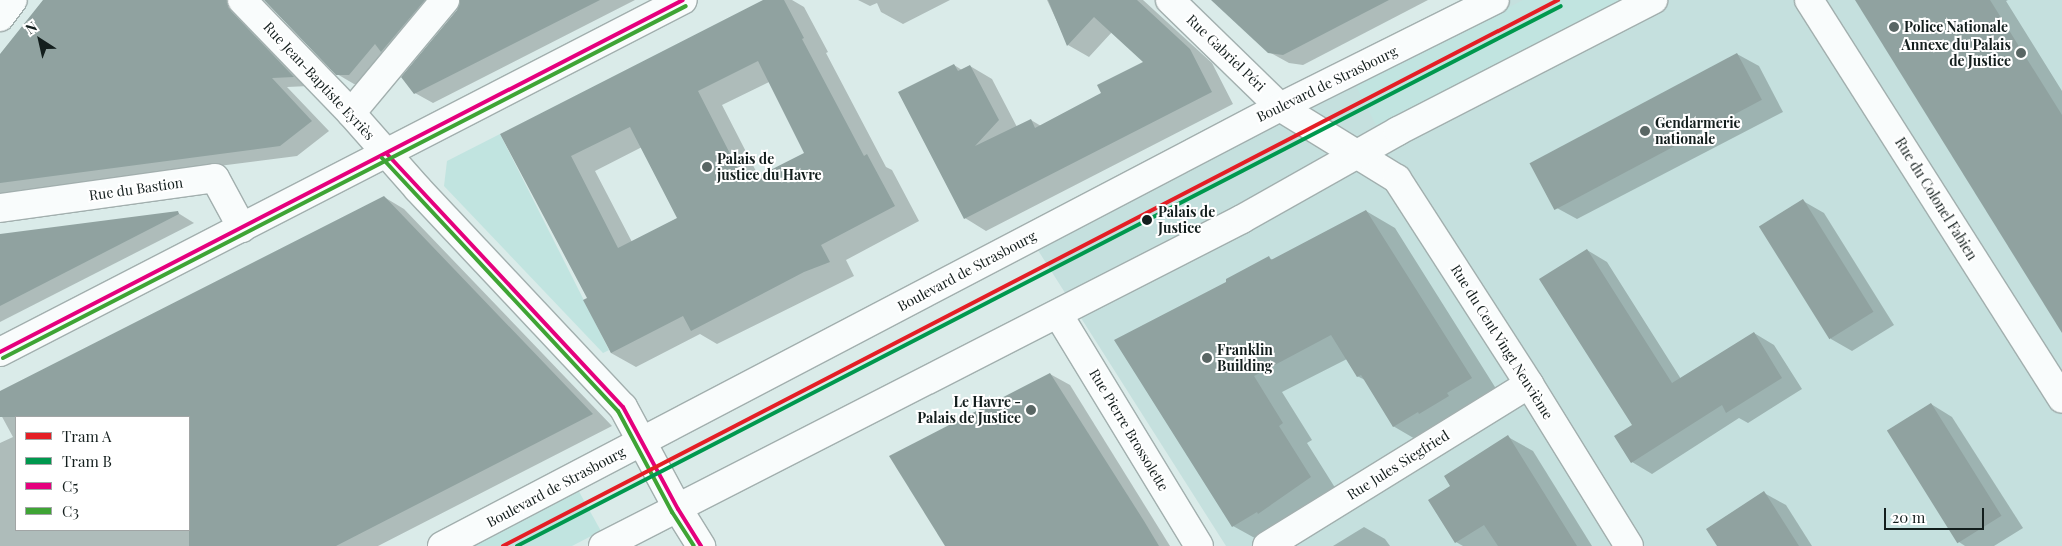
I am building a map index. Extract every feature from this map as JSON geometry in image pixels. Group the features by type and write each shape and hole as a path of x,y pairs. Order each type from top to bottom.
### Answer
{"street":[{"path":"0,16 13,0"},
{"name":"Rue Jean-Baptiste Eyriès","path":"242,0 351,114 623,407 678,509 702,546"},
{"path":"351,114 445,0"},
{"path":"0,352 684,0"},
{"name":"Rue Gabriel Péri","path":"1170,0 1280,107 1357,155"},
{"name":"Boulevard de Strasbourg","path":"442,546 1280,107 1495,0"},
{"path":"603,546 1286,196 1398,131 1653,0"},
{"name":"Rue du Colonel Fabien","path":"1809,0 2062,398"},
{"name":"Rue du Cent Vingt Neuvième","path":"1357,155 1397,179 1529,384 1629,546"},
{"name":"Rue du Bastion","path":"0,208 215,178 242,228"},
{"name":"Rue Pierre Brossolette","path":"1058,314 1199,546"},
{"name":"Rue Jules Siegfried","path":"1267,546 1529,384"}],"shaded area":[{"path":"1476,0 2062,0 2062,546 1226,546 1027,233"},
{"path":"1523,0 1633,0 1379,131 1356,86"},
{"path":"500,134 609,350 603,353 444,186 447,161"},
{"path":"577,488 601,531 572,546 466,546"}],"building":[{"path":"43,0 227,0 231,11 294,77 272,78 312,121 280,146 0,183 0,54"},
{"path":"264,0 425,0 381,52 375,44 349,75 336,75"},
{"path":"460,0 600,0 414,94 401,77 457,10"},
{"path":"763,0 784,0 804,38 802,39 864,156 867,154 895,206 821,245 830,262 804,272 691,331 683,316 611,353 583,300 587,298 500,134","holes":["758,61 804,153 745,183 698,91","630,127 677,218 618,248 571,156"]},
{"path":"1048,0 1137,0 1190,49 1212,92 964,219 898,92 954,64 958,71 970,65 999,120 975,146 1031,119 1035,128 1101,93 1097,85 1143,62 1094,17 1067,46"},
{"path":"1211,0 1389,0 1283,55 1268,53"},
{"path":"1855,0 1990,0 2062,115 2062,333"},
{"name":"Gendarmerie nationale","path":"1737,53 1762,100 1554,210 1530,163"},
{"path":"384,196 593,414 336,546 189,546 190,416 0,417 0,391"},
{"path":"1803,199 1873,312 1829,339 1759,227"},
{"name":"Franklin Building","path":"1366,210 1472,378 1447,393 1449,396 1393,427 1361,375 1357,377 1331,335 1254,376 1283,423 1279,426 1311,477 1258,514 1257,512 1232,527 1114,340 1226,282 1226,279 1269,256 1271,260"},
{"path":"178,211 179,214 0,306 0,234"},
{"path":"1587,249 1672,383 1754,332 1782,378 1726,413 1722,405 1631,463 1614,436 1632,425 1539,279"},
{"path":"1050,373 1159,546 945,546 889,456"},
{"path":"1931,403 2001,516 1957,543 1887,431"},
{"path":"1508,435 1577,546 1498,546 1484,525 1455,543 1428,500 1450,486 1444,476"},
{"path":"1764,491 1799,546 1717,546 1706,529"}],"tram line":[{"name":"A","path":"503,546 1558,0"},
{"name":"B","path":"517,546 1561,6"}],"transit line":[{"name":"C5","path":"0,352 683,0"},
{"name":"C3","path":"3,358 686,6"},
{"name":"C5","path":"387,154 623,407 678,509 701,546"},
{"name":"C3","path":"382,158 618,411 672,512 694,546"}],"place":[{"name":"Police Nationale","path":"1894,27"},
{"name":"Annexe du Palais de Justice","path":"2021,53"},
{"name":"Gendarmerie nationale","path":"1645,131"},
{"name":"Palais de justice du Havre","path":"707,167"},
{"name":"Palais de Justice","path":"1147,220"},
{"name":"Franklin Building","path":"1207,358"},
{"name":"Le Havre - Palais de Justice","path":"1031,410"}]}
